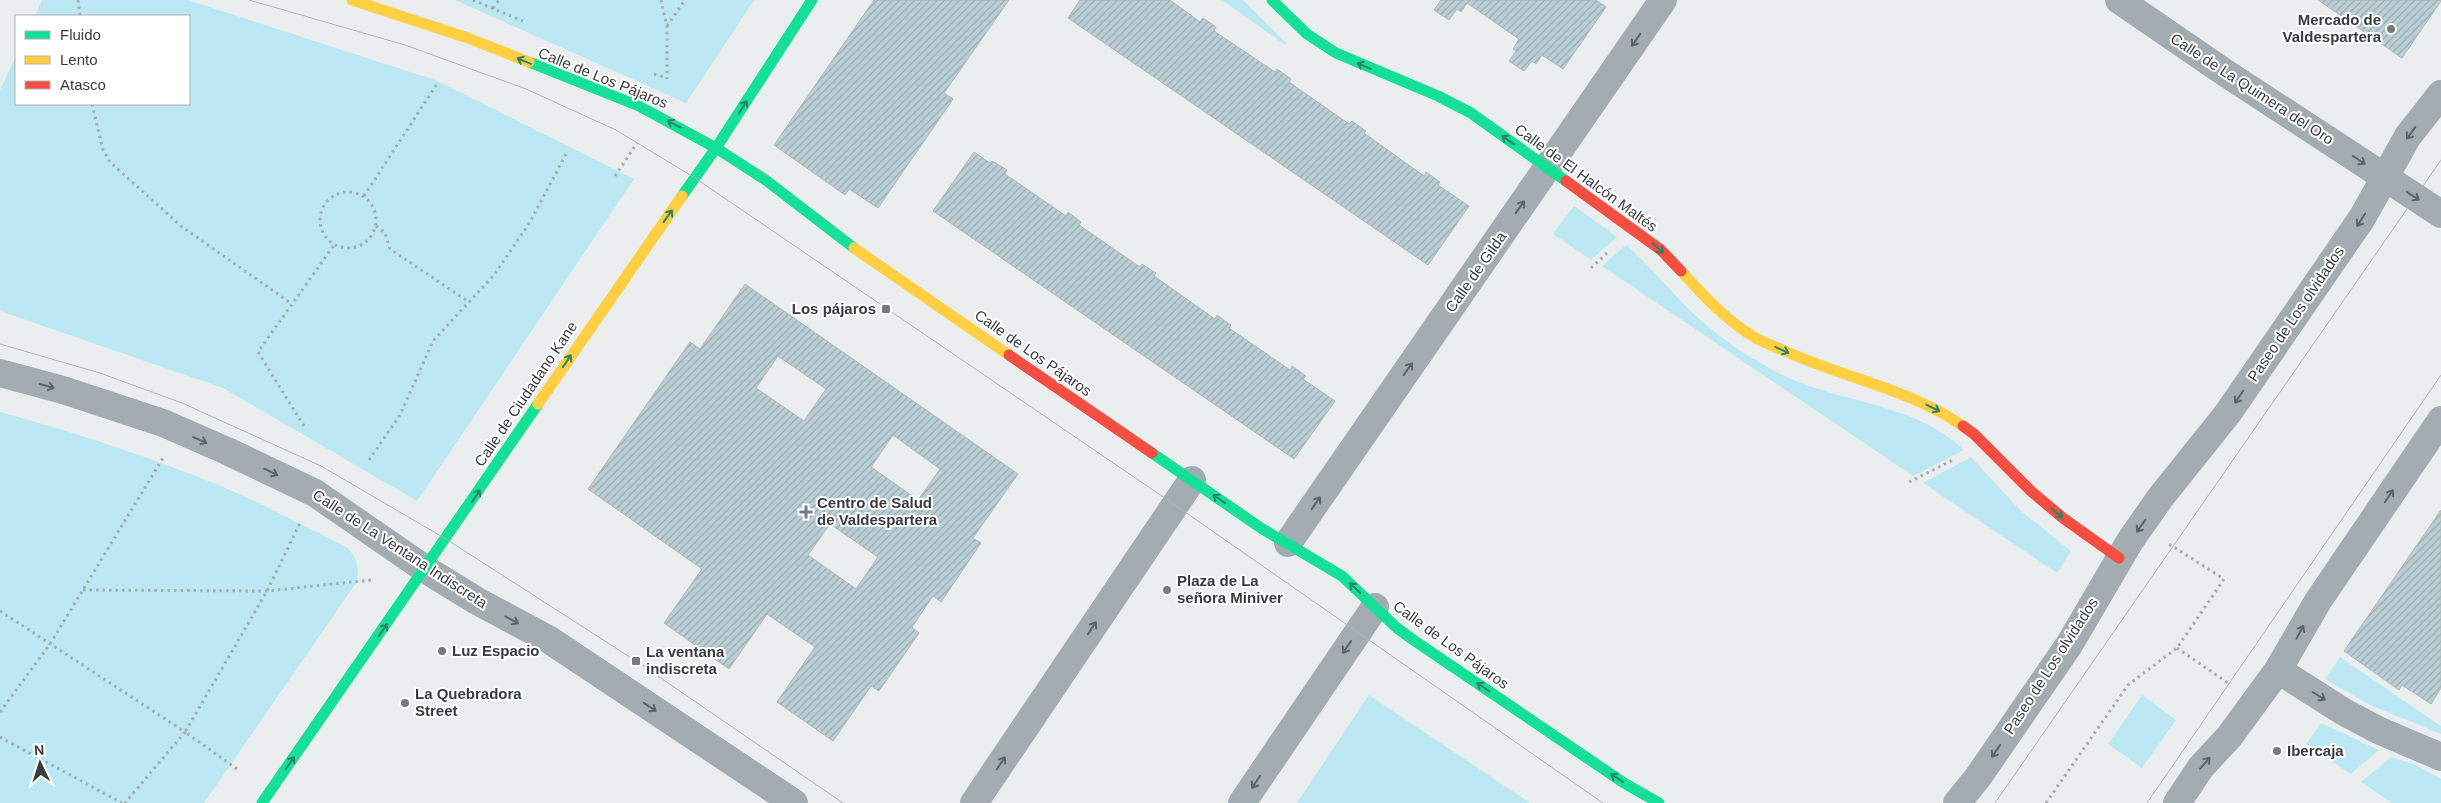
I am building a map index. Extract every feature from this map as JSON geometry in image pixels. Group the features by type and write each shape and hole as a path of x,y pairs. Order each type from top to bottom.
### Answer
{"street":[{"name":"Calle de Los Pájaros","path":"352,0 474,41 631,103 716,148 767,182 836,236 1261,528 1342,576 1397,628 1420,645 1624,783 1659,803"},
{"name":"Calle de Ciudadano Kane","path":"262,803 425,569 639,255 716,148 812,0"},
{"name":"Calle de El Halcón Maltés","path":"1272,0 1306,34 1336,53 1438,96 1471,113 1547,169 1634,228 1661,250 1714,307 1752,336 1820,367 1899,392 1947,415 1984,444 2032,492 2063,518 2119,558"},
{"name":"Calle de Gilda","path":"1288,543 1663,0"},
{"name":"Calle de La Quimera del Oro","path":"2119,0 2385,177"},
{"name":"Paseo de Los olvidados","path":"1957,803 1978,777 2069,645 2119,558 2141,526 2228,413 2362,218 2408,136 2441,94"},
{"path":"2385,177 2441,214"},
{"name":"Calle de La Ventana Indiscreta","path":"0,373 62,390 162,423 227,451 315,494 425,569 477,601 548,639 794,803"},
{"path":"2176,803 2201,767 2256,702 2278,670 2318,601 2441,420"},
{"path":"974,803 1192,480"},
{"path":"1242,803 1375,607"},
{"path":"2278,670 2352,716 2441,757"}],"path":[{"path":"78,0 80,15"},
{"path":"493,8 499,0"},
{"path":"661,0 667,27 667,78"},
{"path":"667,27 685,0"},
{"path":"364,196 437,84"},
{"path":"92,105 102,150 110,162 181,226 292,304"},
{"path":"368,460 400,415 433,341 494,275 530,222 567,152"},
{"path":"346,191 364,196 376,211 376,226 370,239 362,245 343,248 334,245 322,231 320,214 330,198 346,191"},
{"path":"376,226 385,233 390,249 469,302"},
{"path":"304,426 258,352 334,245"},
{"path":"1909,482 1984,444"},
{"path":"0,712 50,644 165,454"},
{"path":"0,737 123,803 185,732 267,591 303,516"},
{"path":"2046,803 2128,685 2177,648 2224,579 2141,526"},
{"path":"82,590 267,591 371,580"},
{"path":"0,611 185,732 237,769"},
{"path":"2177,648 2256,702"}],"shaded area":[{"path":"42,0 188,0 435,80 634,179 417,501 223,388 0,311 0,90 15,58 15,105 190,105 190,15 35,15"},
{"path":"455,0 754,0 686,103"},
{"path":"1222,0 1243,0 1286,43 1285,45"},
{"path":"1574,206 1617,237 1591,260 1553,234"},
{"path":"1626,245 1704,323 1755,360 1796,381 1921,421 1944,434 1964,450 1913,476 1602,266"},
{"path":"0,412 112,446 221,486 348,548 354,557 358,569 356,583 204,803 0,803"},
{"path":"1971,457 2021,511 2071,551 2057,573 1923,483"},
{"path":"2340,657 2441,726 2441,734 2370,705 2325,679"},
{"path":"1369,695 1530,803 1297,803"},
{"path":"2142,695 2176,720 2142,768 2108,744"},
{"path":"2321,723 2379,750 2351,774 2306,744"},
{"path":"2391,757 2416,765 2441,779 2441,803 2392,803 2361,782"}],"building":[{"path":"874,0 1009,0 944,93 953,99 878,208 849,189 845,195 774,145"},
{"path":"1080,0 1170,0 1200,22 1203,18 1216,27 1214,31 1275,72 1277,69 1291,79 1289,82 1349,124 1352,121 1366,131 1364,133 1424,176 1426,172 1440,182 1438,185 1469,206 1428,265 1068,18"},
{"path":"1441,0 1596,0 1606,7 1563,69 1542,55 1536,64 1532,61 1524,71 1509,61 1516,51 1513,49 1519,39 1467,3 1461,12 1457,9 1449,20 1434,10"},
{"name":"Mercado de Valdespartera","path":"2318,0 2441,0 2441,1 2402,58"},
{"path":"974,152 990,163 992,161 1007,170 1005,174 1066,216 1068,212 1081,222 1079,225 1140,267 1142,264 1156,273 1154,276 1215,319 1217,315 1231,325 1229,328 1290,370 1292,366 1306,376 1303,379 1335,401 1294,459 933,211"},
{"name":"Centro de Salud de Valdespartera","path":"745,284 1018,474 973,538 981,543 941,602 933,596 912,627 919,633 879,691 871,686 833,741 777,702 815,647 767,614 729,669 664,623 702,569 588,489 690,342 700,349","holes":["778,356 826,389 804,421 756,388","893,435 940,469 918,500 871,467","830,524 878,557 856,589 808,555"]},
{"path":"2441,510 2441,688 2431,704 2402,685 2399,690 2344,651"}],"tram line":[{"path":"249,0 405,45 526,89 616,130 695,178 1175,505 1603,803"},
{"path":"1995,803 2441,160"},
{"path":"0,344 100,373 182,403 321,466 446,539 636,661 843,803"},
{"path":"2147,803 2441,375"}],"traffic: fast":[{"path":"682,196 716,148 812,0"},
{"path":"1272,0 1307,34 1336,53 1438,96 1471,113 1566,181"},
{"path":"529,62 639,106 716,148 767,181 854,248"},
{"path":"262,803 538,404"},
{"path":"1152,453 1261,528 1342,576 1397,628 1412,639 1624,783 1659,803"}],"traffic: slow":[{"path":"352,0 468,38 529,62"},
{"path":"538,404 682,196"},
{"path":"854,248 1009,355"},
{"path":"1681,271 1723,314 1759,340 1807,360 1921,402 1963,426"}],"traffic: jam":[{"path":"1566,181 1661,250 1681,271"},
{"path":"1009,355 1152,453"},
{"path":"1963,426 1974,434 2032,492 2063,518 2119,558"}],"place":[{"name":"Mercado de Valdespartera","path":"2391,29"},
{"name":"Los pájaros","path":"886,309"},
{"name":"Centro de Salud de Valdespartera","path":"806,512"},
{"name":"Plaza de La señora Miniver","path":"1167,590"},
{"name":"Luz Espacio","path":"442,651"},
{"name":"La ventana indiscreta","path":"636,661"},
{"name":"La Quebradora Street","path":"405,703"},
{"name":"Ibercaja","path":"2277,751"}]}
